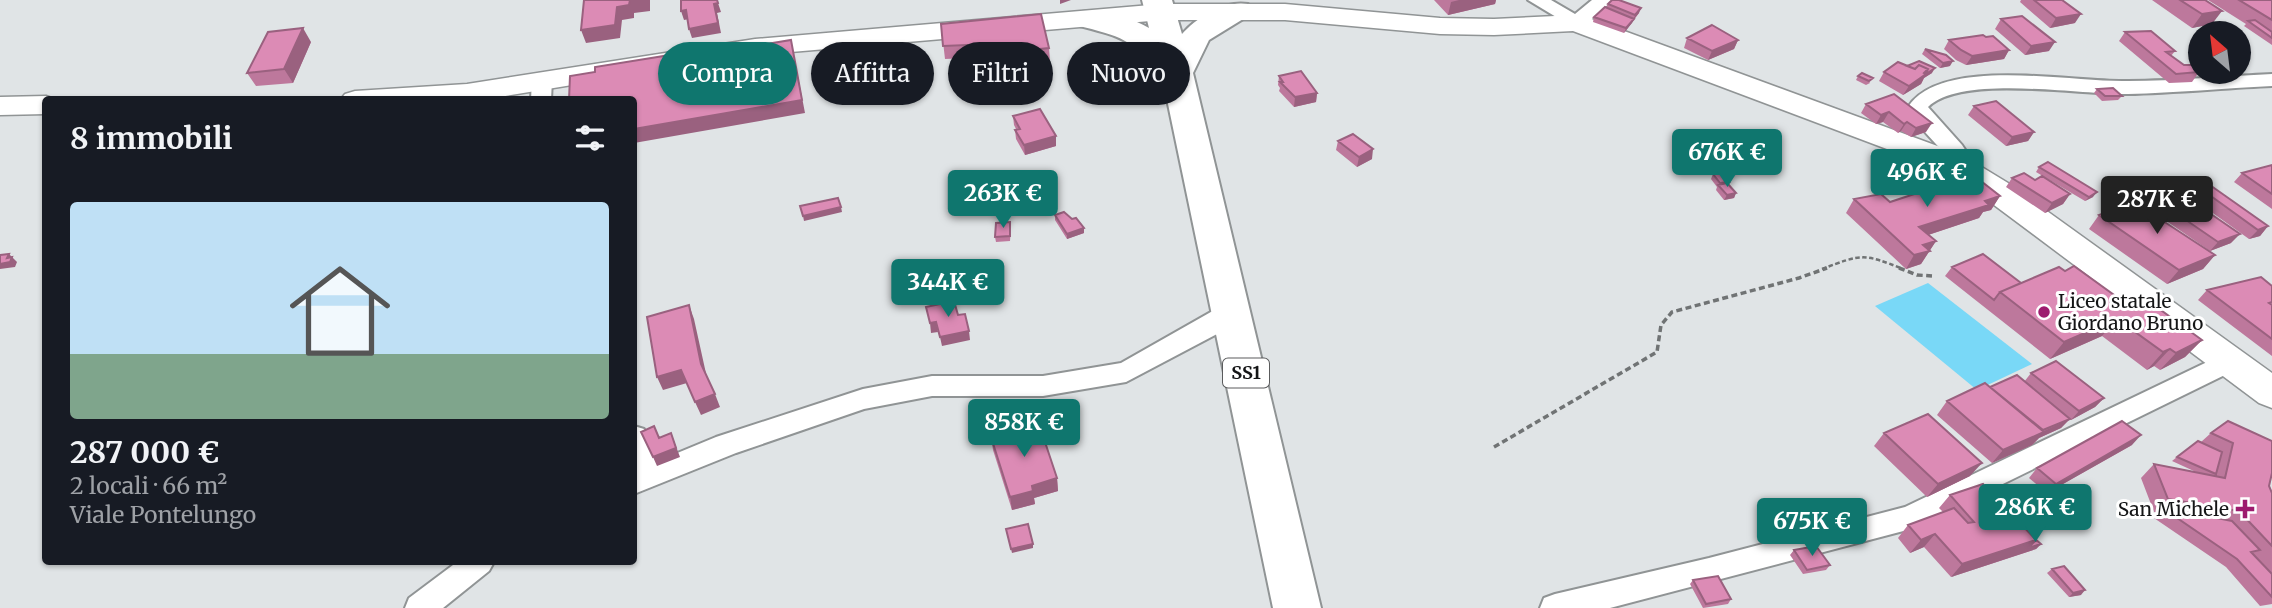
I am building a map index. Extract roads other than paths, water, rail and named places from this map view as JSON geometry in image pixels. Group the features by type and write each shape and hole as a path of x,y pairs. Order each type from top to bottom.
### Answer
{"main road":[{"path":"1087,19 1116,0"},
{"path":"1206,0 1237,10"},
{"name":"SS1","path":"1160,6 1169,42"},
{"path":"1189,42 1200,31 1237,10"},
{"path":"1087,19 1115,24 1140,33 1148,42"},
{"name":"SS1","path":"1184,105 1297,608"}],"street":[{"path":"1538,0 1576,23 1937,156 1969,172 2272,393"},
{"path":"419,96 541,90 755,47 1017,12 1087,19 1160,6 1328,15 1440,26 1494,27 1576,23 1604,0"},
{"path":"1969,172 1954,150 1920,114 1918,107 1921,101 1934,93 1964,85 1989,83 2111,88 2267,85"},
{"path":"0,106 42,105"},
{"path":"637,453 642,479 760,433 863,399 932,386 1043,386 1126,372 1208,327 1232,309"},
{"path":"1555,608 1709,571 1911,517 2228,362"},
{"path":"420,608 475,565"}],"place":[{"name":"Liceo statale Giordano Bruno","path":"2044,312"},
{"name":"San Michele","path":"2245,509"}]}
